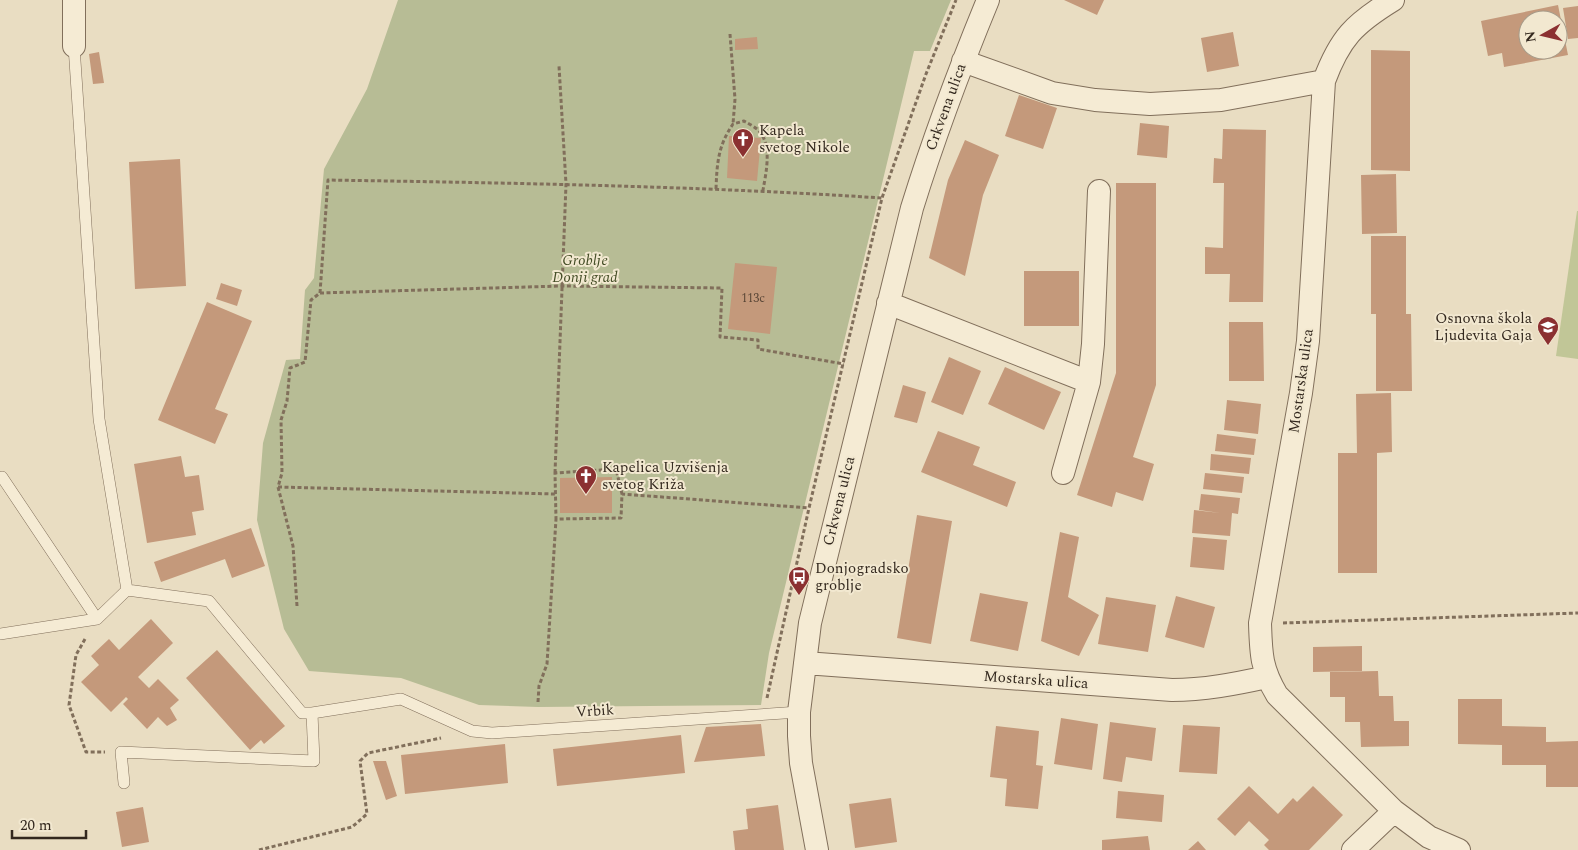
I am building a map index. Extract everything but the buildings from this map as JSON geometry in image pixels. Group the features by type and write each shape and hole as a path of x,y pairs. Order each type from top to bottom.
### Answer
{"street":[{"path":"74,0 74,46"},
{"name":"Crkvena ulica","path":"817,850 801,763 798,712 810,623 912,208 931,147 988,0"},
{"name":"Mostarska ulica","path":"1393,0 1373,12 1348,34 1333,57 1324,81 1308,341 1301,393 1260,624 1261,655 1267,677 1277,695 1394,811 1429,837 1459,850"},
{"path":"963,61 1052,93 1095,100 1150,104 1221,100 1324,81"},
{"path":"1063,473 1089,382 1093,344 1099,191"},
{"path":"888,302 1089,382"},
{"name":"Mostarska ulica","path":"805,663 1172,690 1194,690 1267,677"},
{"path":"1353,850 1394,811"}],"lane":[{"path":"74,46 99,419 127,590"},
{"path":"2,477 97,619"},
{"path":"0,634 97,619 127,590"},
{"path":"124,783 121,752 314,761 312,713 302,713 209,601 127,590"},
{"name":"Vrbik","path":"312,713 400,699 472,731 492,733 798,712"}],"path":[{"path":"716,189 720,147 733,124 735,99 730,34"},
{"path":"730,44 735,44"},
{"path":"538,702 539,686 547,664 556,519 555,473 566,184 559,66"},
{"path":"733,124 744,121 762,134 766,147 766,171 763,190"},
{"path":"320,293 328,180 763,190 882,198"},
{"path":"297,606 293,546 278,488 282,473 281,420 287,402 290,368 305,362 311,300 320,293 561,286 722,288 720,337 758,340 758,349 871,370"},
{"path":"555,473 616,469 622,494 621,518 556,519"},
{"path":"278,488 555,494"},
{"path":"622,494 809,508"},
{"path":"1260,624 1578,613"},
{"path":"97,619 76,655 69,705 86,752 121,752"},
{"path":"259,850 352,827 367,814 360,761 368,753 472,731"}],"green space":[{"name":"Groblje Donji grad","path":"398,0 951,0 930,51 914,51 769,653 761,705 538,707 479,705 401,678 309,671 284,629 257,520 263,443 286,360 300,359 305,290 314,278 324,169 367,89"},
{"path":"1578,211 1578,359 1556,356"}],"place":[{"name":"Kapela svetog Nikole","path":"743,158"},
{"name":"Osnovna škola Ljudevita Gaja","path":"1548,346"},
{"name":"Kapelica Uzvišenja svetog Križa","path":"586,495"},
{"name":"Donjogradsko groblje","path":"799,596"}]}
